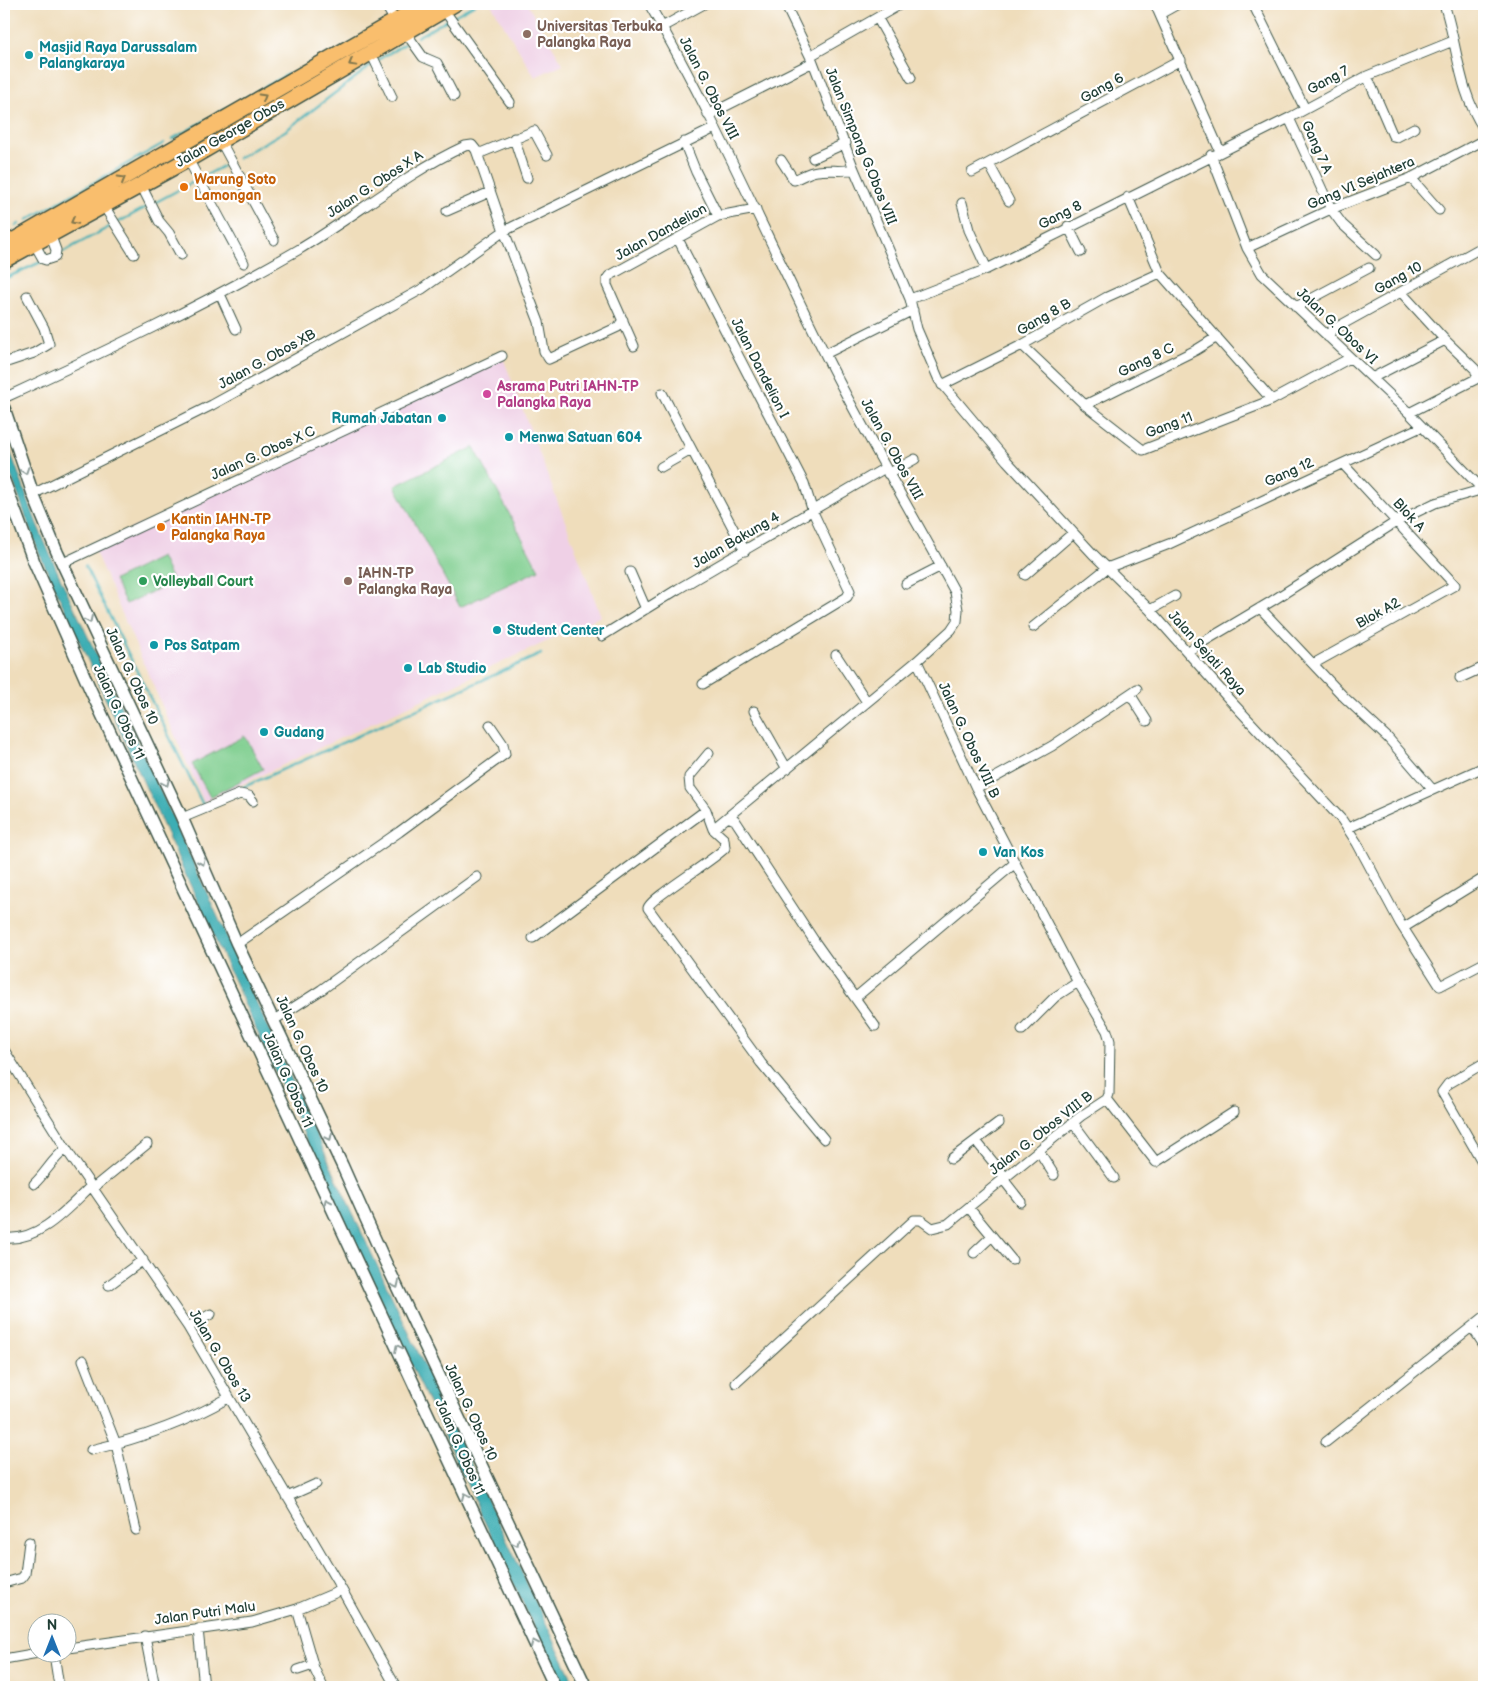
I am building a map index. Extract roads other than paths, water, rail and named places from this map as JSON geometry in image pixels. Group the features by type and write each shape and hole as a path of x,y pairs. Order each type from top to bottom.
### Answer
{"main road":[{"name":"Jalan George Obos","path":"4,246 425,4"},
{"name":"Jalan George Obos","path":"4,260 141,185 449,7"}],"street":[{"path":"385,4 395,20"},
{"name":"Jalan G. Obos VIII","path":"649,4 756,209 825,354 957,597 956,621 951,630 868,702 713,829"},
{"path":"662,27 704,4"},
{"name":"Jalan Simpang G.Obos VIII","path":"784,4 812,59 846,143 854,169 913,310"},
{"path":"708,115 812,59 901,4"},
{"path":"1155,4 1220,151"},
{"path":"1160,14 1178,4"},
{"path":"1253,4 1305,108"},
{"path":"1444,4 1463,85 1483,123"},
{"path":"449,7 510,102"},
{"path":"878,19 911,78"},
{"path":"406,32 423,57 437,63 454,96"},
{"name":"Gang 7","path":"1220,151 1289,118 1367,76 1453,41"},
{"path":"371,53 392,97"},
{"name":"Gang 6","path":"972,172 1037,139 1181,60"},
{"path":"1367,76 1392,136 1399,136 1414,128"},
{"name":"Gang 7 A","path":"1289,118 1331,210 1342,224 1376,255"},
{"path":"504,231 715,128"},
{"path":"547,155 534,131 478,154 504,231 539,322 544,352 549,359 618,327 623,320"},
{"path":"514,138 527,178"},
{"path":"220,140 274,240"},
{"name":"Gang VI Sejahtera","path":"1247,248 1331,210 1411,178 1484,140"},
{"path":"684,142 696,172 718,216"},
{"path":"813,158 846,143"},
{"name":"Jalan G. Obos X A","path":"4,398 149,331 220,294 299,249 454,151 469,144 474,146 478,154"},
{"name":"Gang 8","path":"910,299 987,269 1068,226 1220,151"},
{"name":"Jalan G. Obos VI","path":"1211,155 1247,248 1262,274 1409,413 1484,490"},
{"path":"188,158 244,263"},
{"path":"781,160 794,180 809,172 820,170 840,172 854,169"},
{"path":"989,164 1009,201"},
{"path":"1411,178 1439,210"},
{"path":"141,185 159,221 169,233 181,255"},
{"path":"447,211 490,192"},
{"path":"1128,197 1160,273 1272,400"},
{"path":"962,203 969,230 987,269"},
{"path":"104,206 134,254"},
{"name":"Jalan Dandelion","path":"623,320 607,285 607,279 610,276 718,216 756,209"},
{"path":"1068,226 1081,252"},
{"name":"Jalan G. Obos XB","path":"33,494 212,405 422,289 504,231"},
{"path":"34,243 42,259 46,260 55,257 56,250 50,234"},
{"name":"Jalan Dandelion I","path":"678,239 804,483 813,512 849,587 848,596 703,684"},
{"name":"Gang 10","path":"1328,337 1332,330 1484,246"},
{"path":"1296,307 1368,268"},
{"name":"Gang 8 B","path":"942,385 1022,345 1107,297 1160,273"},
{"path":"1401,292 1445,340 1475,369 1478,378 1409,413"},
{"path":"220,294 236,329"},
{"path":"4,363 48,347 49,344 44,328 27,296"},
{"path":"825,354 913,310"},
{"name":"Jalan Sejati Raya","path":"913,310 928,358 942,385 1007,461 1073,533 1150,610 1348,828 1403,928 1440,986 1484,963"},
{"path":"623,320 634,346"},
{"name":"Gang 8 C","path":"1085,405 1217,338"},
{"path":"1372,378 1445,340"},
{"name":"Gang 11","path":"1022,345 1085,405 1143,450 1272,400 1350,358"},
{"name":"Jalan G. Obos X C","path":"63,563 502,356"},
{"path":"662,393 745,551"},
{"name":"Jalan G. Obos 10","path":"4,408 33,494 63,563 182,818 237,944 508,1526 586,1687"},
{"name":"Gang 12","path":"1033,627 1107,568 1169,544 1421,426"},
{"path":"661,467 690,448"},
{"name":"Jalan Bakung 4","path":"602,636 813,512 887,471 915,459"},
{"name":"Blok A","path":"1342,464 1455,585"},
{"name":"Jalan G. Obos 11","path":"4,481 8,510 90,689 132,774 328,1204 414,1381 555,1687"},
{"path":"1188,651 1396,522 1435,503 1484,490"},
{"path":"1025,575 1073,533"},
{"path":"906,584 941,566"},
{"path":"630,572 646,609"},
{"name":"Blok A2","path":"1313,664 1455,585"},
{"path":"1150,610 1175,596"},
{"path":"1260,608 1345,698 1388,738 1432,789"},
{"path":"836,655 868,702"},
{"name":"Jalan G. Obos VIII B","path":"736,1383 914,1220 921,1220 932,1228 942,1226 969,1208 1074,1124 1081,1116 1107,1100 1110,1087 1110,1041 1107,1031 1078,982 976,788 917,661"},
{"path":"1460,678 1484,667"},
{"path":"976,788 1052,746 1134,691 1147,721"},
{"path":"754,710 787,769"},
{"path":"237,944 399,832 505,754 503,744 490,725"},
{"path":"708,753 689,777 690,788 706,810 713,829 724,839 726,845 723,850 650,903 649,911 761,1063 824,1139"},
{"path":"1348,828 1484,767"},
{"path":"182,818 240,794 249,796 253,801"},
{"path":"533,938 706,810"},
{"path":"728,817 735,820 875,1026"},
{"path":"855,998 1015,863"},
{"path":"274,1020 321,990 477,877"},
{"path":"1403,928 1484,878"},
{"path":"1022,1030 1056,997 1078,982"},
{"name":"Jalan G. Obos 13","path":"4,1053 66,1149 188,1327 342,1590 396,1687"},
{"path":"1484,1063 1448,1084 1442,1092 1484,1165"},
{"path":"1107,1100 1156,1162 1234,1112"},
{"path":"951,1159 1000,1123"},
{"path":"1074,1124 1114,1178"},
{"path":"976,1141 1021,1202"},
{"path":"4,1238 31,1233 49,1224 147,1144"},
{"path":"34,1184 44,1176 55,1157 66,1149"},
{"path":"1039,1151 1054,1175"},
{"path":"969,1208 1012,1260"},
{"path":"974,1253 992,1237"},
{"path":"109,1285 143,1260"},
{"path":"188,1327 211,1314"},
{"path":"1326,1442 1484,1317"},
{"path":"1472,1327 1484,1345"},
{"path":"83,1360 116,1444 136,1530"},
{"path":"92,1450 116,1444 206,1411 228,1398"},
{"path":"287,1497 316,1484"},
{"path":"4,1583 22,1578 25,1574 29,1542"},
{"name":"Jalan Putri Malu","path":"78,1646 252,1622 297,1609 342,1590"},
{"path":"297,1609 313,1665 323,1687"},
{"path":"198,1630 204,1687"},
{"path":"144,1636 155,1687"},
{"path":"4,1659 28,1655"},
{"path":"56,1664 58,1680"},
{"path":"298,1670 313,1665"}],"water":[{"path":"4,434 37,524 59,575 168,807 344,1195 576,1687 562,1687 337,1207 39,553 4,456"}],"waterway":[{"path":"417,37 475,4"},
{"path":"238,158 285,131 381,58 405,44"},
{"path":"172,139 288,74"},
{"path":"27,220 164,143"},
{"path":"57,255 227,164"},
{"path":"4,233 8,230"},
{"path":"4,279 43,261"},
{"path":"85,566 203,805 205,805"},
{"path":"228,794 541,654"}],"place":[{"name":"Universitas Terbuka Palangka Raya","path":"527,34"},
{"name":"Masjid Raya Darussalam Palangkaraya","path":"29,55"},
{"name":"Warung Soto Lamongan","path":"184,187"},
{"name":"Asrama Putri IAHN-TP Palangka Raya","path":"487,394"},
{"name":"Rumah Jabatan","path":"442,418"},
{"name":"Menwa Satuan 604","path":"509,437"},
{"name":"Kantin IAHN-TP Palangka Raya","path":"161,527"},
{"name":"Volleyball Court","path":"143,581"},
{"name":"IAHN-TP Palangka Raya","path":"348,581"},
{"name":"Student Center","path":"497,630"},
{"name":"Pos Satpam","path":"154,645"},
{"name":"Lab Studio","path":"408,668"},
{"name":"Gudang","path":"264,732"},
{"name":"Van Kos","path":"983,852"}]}
